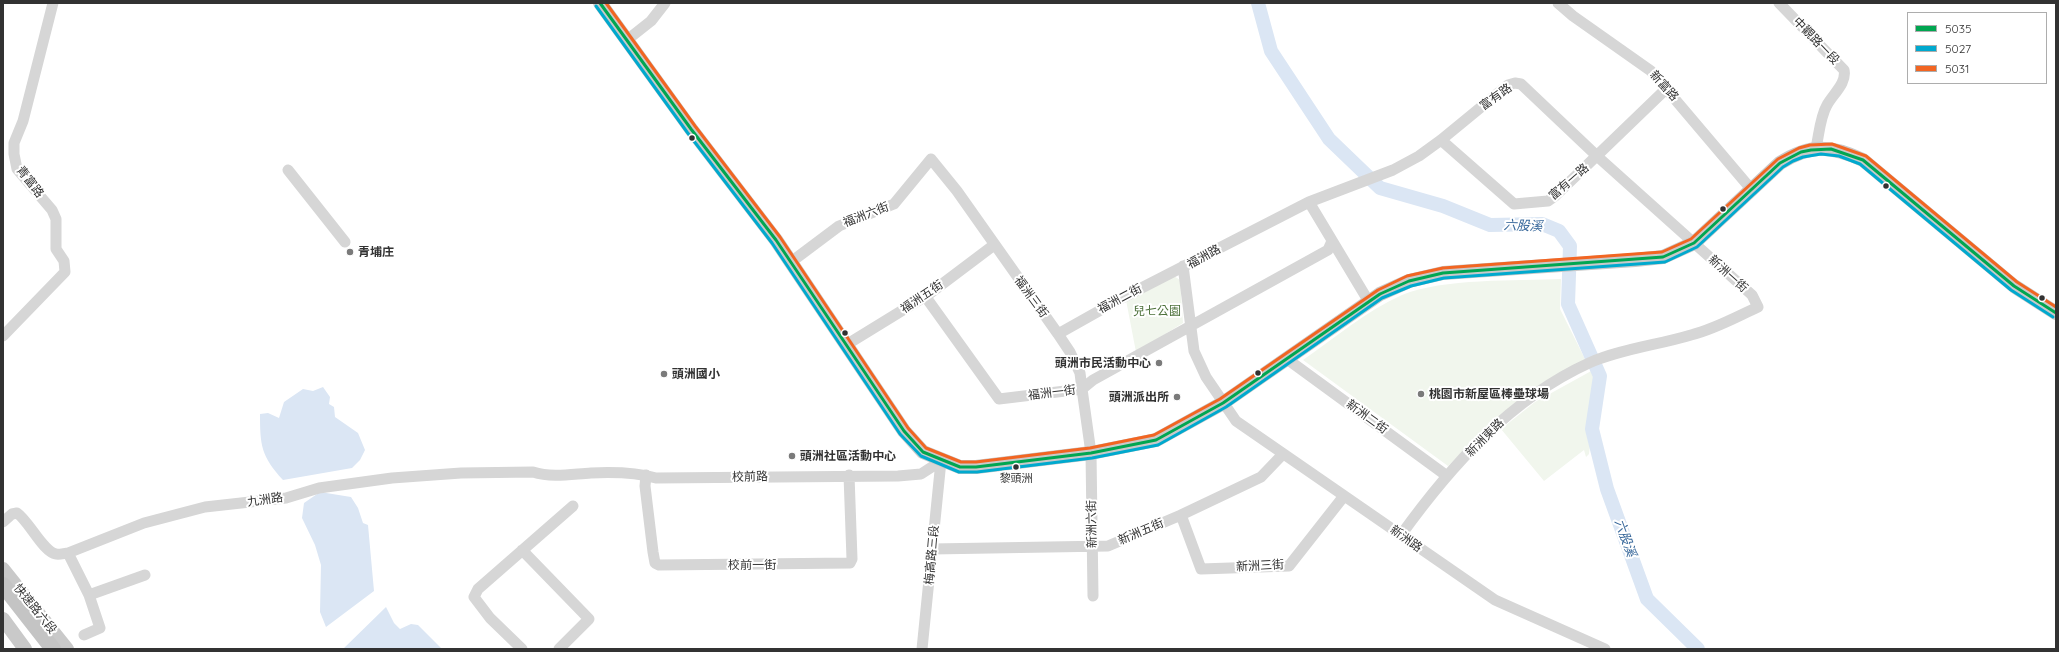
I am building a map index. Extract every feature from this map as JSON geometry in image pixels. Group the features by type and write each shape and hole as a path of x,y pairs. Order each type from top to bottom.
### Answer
{"highway":[{"path":"3,585 53,649"},
{"path":"3,601 42,649"}],"main road":[{"path":"600,3 791,262 904,431 923,452 941,461 960,467 976,467 1091,453 1156,440 1223,403 1380,294 1409,281 1443,273 1663,257 1694,243 1780,163 1796,153 1816,148 1850,154 1863,160 2014,286 2056,313"},
{"name":"快速路六段","path":"3,569 67,649"},
{"path":"3,619 25,649"}],"street":[{"name":"青富路","path":"3,336 65,272 64,261 56,249 56,219 52,210 17,169 14,154 14,143 23,121 53,3"},
{"path":"627,40 651,21 665,3"},
{"name":"新富路","path":"1558,3 1573,16 1651,71 1751,189"},
{"name":"中觀路一段","path":"1779,3 1844,70 1845,76 1826,107 1816,148"},
{"name":"富有路","path":"1309,202 1342,188 1393,170 1419,156 1441,140 1508,85 1515,83 1521,84 1598,157 1694,243"},
{"name":"富有一路","path":"1441,140 1514,204 1548,201 1598,157 1666,89"},
{"name":"福洲六街","path":"791,262 839,226 894,204 931,159"},
{"name":"福洲三街","path":"931,159 957,191 1070,352 1080,374 1091,453"},
{"path":"288,170 345,242"},
{"path":"1309,202 1369,302"},
{"name":"福洲路","path":"1223,403 1199,363 1191,340 1183,266 1309,202"},
{"name":"福洲一街","path":"925,296 998,399 1082,389 1093,380 1190,325 1328,250 1332,241"},
{"name":"新洲一街","path":"1694,243 1752,295 1758,307"},
{"name":"福洲五街","path":"846,345 925,296 994,245"},
{"name":"福洲二街","path":"1058,334 1183,266"},
{"name":"新洲東路","path":"1401,535 1447,476 1504,417 1544,388 1589,363 1693,335 1724,323 1758,307"},
{"name":"新洲二街","path":"1287,359 1447,476"},
{"name":"新洲路","path":"1223,403 1236,421 1495,600 1605,649"},
{"name":"新洲六街","path":"1091,453 1093,596"},
{"name":"新洲五街","path":"932,549 1108,546 1119,543 1261,477 1282,454"},
{"name":"校前路","path":"555,475 592,473 646,475 656,478 849,475 898,476 921,474 941,461"},
{"name":"梅高路三段","path":"922,649 941,461"},
{"name":"九洲路","path":"3,522 12,514 17,513 23,517 48,550 55,554 68,553 144,524 205,507 286,498 319,488 384,479 461,473 533,472 544,476 555,475"},
{"name":"校前一街","path":"646,475 645,486 653,552 655,563 659,565 850,563 852,559 849,475"},
{"name":"新洲三街","path":"1181,515 1200,569 1289,566 1344,496"},
{"path":"522,649 490,618 474,597 478,588 573,506"},
{"path":"522,550 589,619 559,649"},
{"path":"68,553 89,595 100,628 84,635"},
{"path":"89,595 145,575"}],"green space":[{"name":"兒七公園","path":"1174,276 1180,280 1183,323 1136,352 1126,300"},
{"path":"1561,279 1560,309 1585,359 1552,378 1509,408 1448,466 1303,360 1351,325 1389,301 1402,295 1419,290 1458,283"},
{"path":"1593,370 1597,385 1589,454 1586,457 1584,450 1544,481 1501,429 1535,402"}],"water":[{"path":"323,387 330,397 329,404 334,407 335,417 358,433 365,450 360,460 352,468 283,480 270,464 263,450 260,434 260,414 268,413 279,418 284,402 303,389 313,391"},
{"path":"320,492 351,497 358,508 363,523 368,525 374,591 326,627 320,612 321,565 315,545 302,518 304,503"},
{"path":"386,607 394,623 400,629 411,624 418,625 442,649 343,649"}],"waterway":[{"name":"六股溪","path":"1258,3 1271,51 1329,139 1380,188 1443,206 1490,225 1542,224 1559,231 1570,246 1568,304 1600,376 1592,429 1607,489 1647,599 1698,649"}],"transit line":[{"name":"5035","path":"600,3 691,129 776,240 904,431 923,452 960,467 976,467 1091,453 1156,440 1223,403 1380,294 1409,281 1443,273 1663,257 1694,243 1780,163 1801,152 1811,150 1831,149 1863,160 2014,286 2056,313"},
{"name":"5031","path":"606,3 695,126 780,237 908,428 926,448 961,462 976,462 1090,448 1154,435 1220,399 1378,290 1407,276 1443,268 1662,252 1691,239 1778,159 1799,148 1810,145 1832,144 1866,156 2017,282 2056,307"},
{"name":"5027","path":"596,6 687,132 772,243 900,434 921,456 959,472 977,472 1092,458 1158,445 1226,407 1382,298 1411,286 1444,278 1665,262 1697,247 1783,167 1803,157 1821,154 1839,156 1860,164 2011,290 2053,317"}],"place":[{"name":"青埔庄","path":"350,252"},
{"name":"頭洲市民活動中心","path":"1159,363"},
{"name":"頭洲國小","path":"664,374"},
{"name":"桃園市新屋區棒壘球場","path":"1421,394"},
{"name":"頭洲派出所","path":"1177,397"},
{"name":"頭洲社區活動中心","path":"792,456"},
{"name":"黎頭洲","path":"1016,467"}]}
